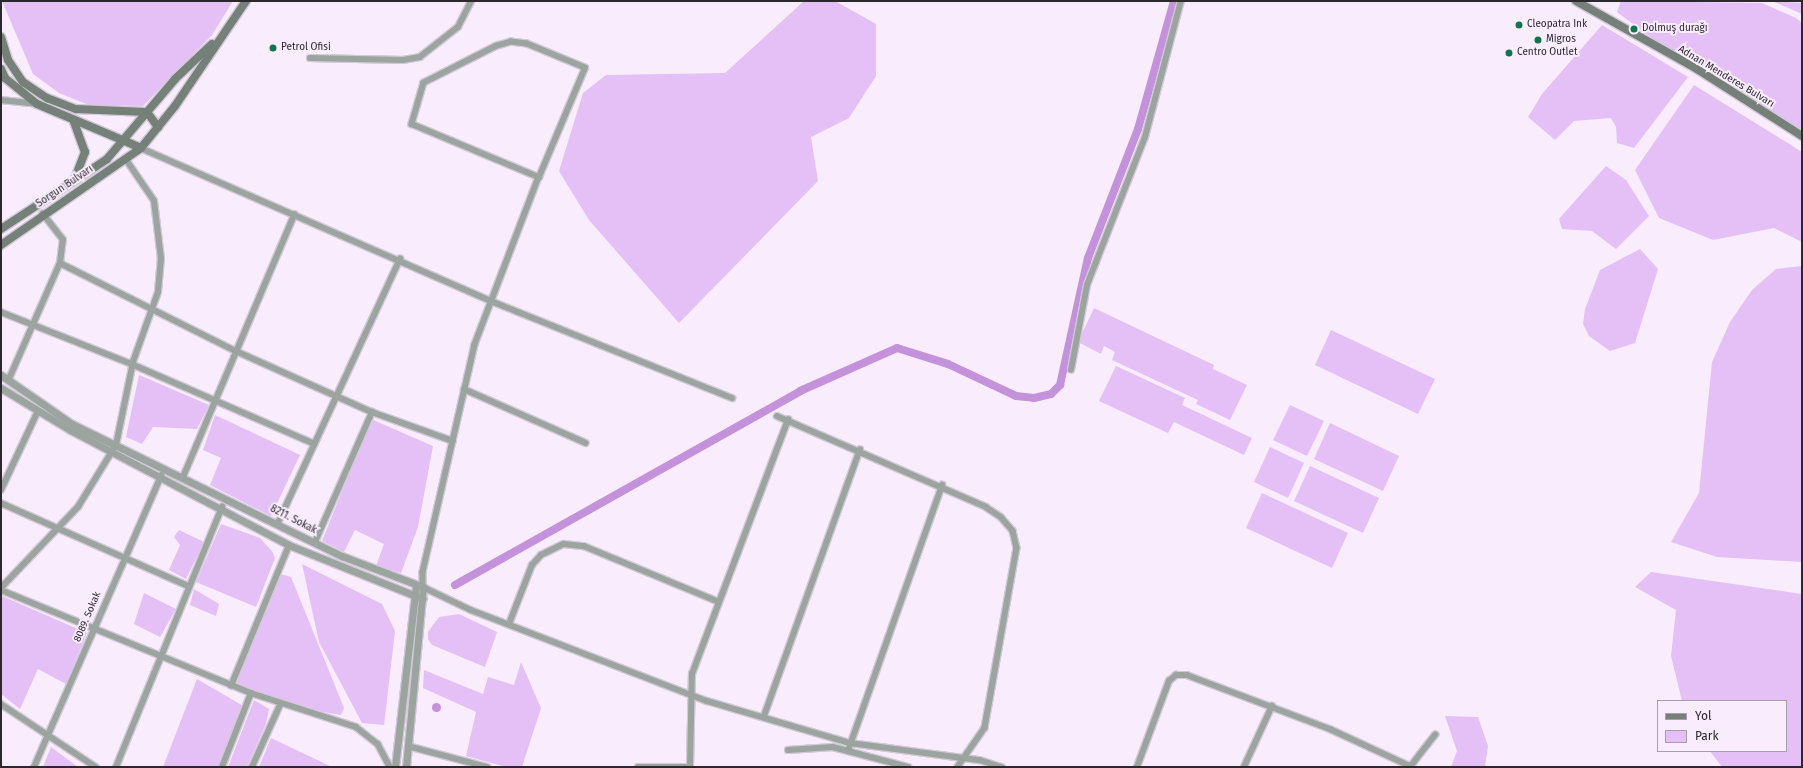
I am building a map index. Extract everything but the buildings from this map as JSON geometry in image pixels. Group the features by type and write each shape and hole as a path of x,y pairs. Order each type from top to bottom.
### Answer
{"main road":[{"path":"147,112 158,128 246,1"},
{"name":"Adnan Menderes Bulvarı","path":"1576,1 1697,69 1802,136"},
{"path":"1,37 8,60 23,82 47,98 90,111 147,112 223,34"},
{"path":"1,69 5,78 37,104 74,122 141,148"},
{"name":"Sorgun Bulvarı","path":"1,229 74,178 107,159 147,112"},
{"path":"74,122 85,152 74,178"},
{"name":"Sorgun Bulvarı","path":"1,244 43,214 126,160 141,148 158,128"}],"street":[{"path":"310,58 403,60 420,57 458,27 471,1"},
{"path":"1071,370 1087,285 1145,137 1181,1"},
{"path":"395,767 414,596 420,586 464,389 491,301 539,177 585,68 527,44 511,42 497,46 424,83 412,124 539,177"},
{"path":"1,100 37,104"},
{"path":"141,148 491,301 732,398"},
{"path":"126,160 154,201 159,220 161,259 152,310 134,365 115,448 78,507 1,589 158,658 280,705 356,727 378,744 390,767"},
{"path":"9,379 30,325 60,263 63,240 43,214"},
{"path":"183,477 216,403 294,215"},
{"path":"278,523 400,260"},
{"path":"60,263 236,352 372,412 453,441"},
{"path":"1,312 30,325 134,365 216,403 315,444"},
{"name":"8211. Sokak","path":"1,374 72,424 115,448 183,477 315,542 420,586"},
{"path":"1,388 38,411 115,448 161,476 222,507 289,545 414,596 423,599 433,594"},
{"path":"464,389 586,443"},
{"path":"1,490 38,411"},
{"path":"315,542 372,412"},
{"path":"777,416 942,485 1002,517 1013,531 1017,548 985,728 962,758 958,767"},
{"path":"638,767 690,767 690,694 692,674 788,420"},
{"path":"764,716 860,450"},
{"name":"8089. Sokak","path":"34,767 92,629 161,476"},
{"path":"848,751 942,485"},
{"path":"1,503 188,586"},
{"path":"116,767 158,658 222,507"},
{"path":"509,624 535,561 555,546 569,544 719,602"},
{"path":"231,686 289,545"},
{"path":"420,586 433,594 690,694 850,743 962,758 1002,767"},
{"path":"406,767 423,599 420,586"},
{"path":"1137,767 1170,681 1176,675 1205,680 1272,706 1410,767 1435,735"},
{"path":"222,767 251,693"},
{"path":"1,704 96,767"},
{"path":"252,767 280,705"},
{"path":"1244,767 1272,706"},
{"path":"408,746 486,767"},
{"path":"788,750 833,747 908,767"}],"green space":[{"path":"2,1 233,1 212,35 143,106 89,105 59,93 33,74"},
{"path":"804,1 835,1 876,24 876,76 849,118 811,137 818,181 679,323 589,220 559,171 583,93 606,75 725,73"},
{"path":"1621,1 1762,3 1796,18 1802,23 1802,131 1652,38 1617,12"},
{"path":"1772,1 1802,3 1802,14"},
{"path":"1602,25 1688,77 1634,148 1617,143 1616,127 1611,118 1574,121 1555,140 1528,117 1542,94"},
{"path":"1694,85 1802,152 1802,242 1774,228 1713,240 1659,218 1635,170"},
{"path":"1606,166 1626,180 1649,216 1616,249 1592,231 1562,229 1559,219"},
{"path":"1640,249 1658,269 1635,343 1610,351 1589,336 1583,324 1585,309 1600,270"},
{"path":"1802,266 1802,562 1717,557 1671,542 1699,493 1712,362 1730,322 1752,290 1776,269"},
{"path":"1094,308 1214,365 1213,369 1247,385 1230,420 1196,404 1198,400 1112,360 1115,352 1104,346 1101,354 1078,342"},
{"path":"1331,330 1435,379 1418,414 1315,365"},
{"path":"1116,366 1185,398 1182,405 1252,438 1244,455 1174,422 1168,433 1099,401"},
{"path":"139,375 209,405 197,429 153,427 142,444 126,437"},
{"path":"1290,405 1324,421 1307,456 1273,440"},
{"path":"215,415 300,455 271,516 210,485 221,458 203,450"},
{"path":"371,419 433,446 418,527 401,573 376,566 384,544 355,530 344,552 322,541"},
{"path":"1330,423 1399,456 1383,491 1314,459"},
{"path":"1270,447 1304,463 1288,498 1254,482"},
{"path":"1310,466 1379,498 1363,533 1294,501"},
{"path":"1262,493 1348,533 1332,568 1246,528"},
{"path":"221,524 260,538 272,551 275,558 256,607 196,582"},
{"path":"179,530 204,542 186,579 169,570 180,545 174,537"},
{"path":"302,564 382,604 395,631 384,725 362,723 319,642"},
{"path":"1651,572 1802,594 1802,767 1722,767 1711,752 1787,752 1787,700 1682,700 1671,656 1676,610 1635,587"},
{"path":"281,574 291,577 344,708 341,715 299,708 234,687"},
{"path":"194,589 219,604 216,616 190,605"},
{"path":"144,593 176,609 160,637 134,624"},
{"path":"2,596 87,633 66,684 38,669 20,709 1,694"},
{"path":"459,614 497,632 485,667 432,645 428,639 428,632 439,617"},
{"path":"521,662 541,708 522,767 506,767 466,756 476,712 423,688 424,670 483,694 488,677 514,685"},
{"path":"197,679 245,707 219,767 163,767"},
{"path":"254,700 269,709 266,724 247,767 228,767"},
{"path":"1445,716 1478,717 1488,746 1485,767 1451,767 1457,751"},
{"path":"271,738 332,767 259,767"},
{"path":"51,747 78,767 43,767"}],"shaded area":[{"path":"434,703 438,703 440,707 438,711 434,711 432,709 432,705"}],"waterway":[{"path":"455,585 800,391 897,348 948,364 1016,396 1034,398 1051,394 1060,385 1088,258 1138,129 1174,1"}],"place":[{"name":"Cleopatra Ink","path":"1519,25"},
{"name":"Dolmuş durağı","path":"1634,29"},
{"name":"Migros","path":"1538,40"},
{"name":"Petrol Ofisi","path":"273,48"},
{"name":"Centro Outlet","path":"1509,53"}]}
